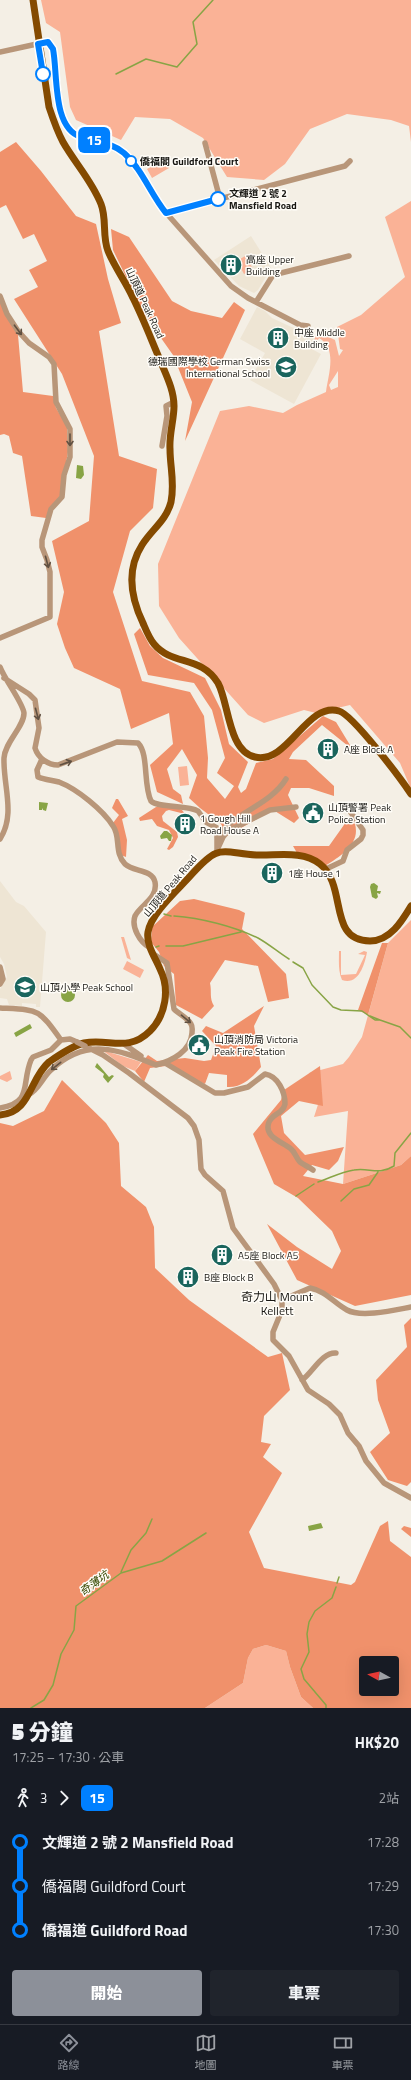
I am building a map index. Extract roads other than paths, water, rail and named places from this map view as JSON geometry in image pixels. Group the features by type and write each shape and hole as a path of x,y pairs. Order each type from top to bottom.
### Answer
{"main road":[{"name":"山頂道 Peak Road","path":"33,0 38,44 49,107 54,124 101,205 104,238 108,251 138,307 169,383 174,402 170,436 173,479 171,504 162,523 139,551 132,575 134,602 151,641 163,653 197,664 211,673 221,691 236,741 243,751 249,755 261,758 273,754 320,713 330,710 339,710 354,721 411,794"},
{"path":"217,852 230,850 254,854 300,856 314,860 326,869 335,886 342,924 346,931 357,939 372,941 384,937 399,924 411,906"},
{"name":"山頂道 Peak Road","path":"0,1115 16,1111 41,1071 48,1063 67,1050 86,1043 124,1044 136,1040 149,1032 158,1021 166,995 164,979 151,950 148,931 153,918 202,863 217,852"}],"street":[{"path":"0,52 48,42 53,49 60,110 67,128 78,136 110,145 126,155 166,213 228,283 238,292 300,325 308,326"},
{"path":"205,143 220,199"},
{"path":"166,213 345,166 350,161"},
{"path":"256,302 273,275 348,256"},
{"path":"0,296 18,331 29,343 49,357 54,364 57,405 70,431 70,458 64,478 62,497 51,509 42,540 42,547 49,565 51,600 50,617 44,621 0,638"},
{"path":"162,446 167,416 166,406 174,402"},
{"path":"0,667 4,678 21,704 24,714 4,755 8,818 6,828 0,839"},
{"path":"4,678 35,699 40,725 35,748 42,759 53,765 58,765 116,742 138,743 142,747 149,797 152,802 158,805 171,805 196,809 206,822 216,827 217,852"},
{"path":"0,1108 15,1104 26,1095 33,1093 46,1076 58,1064 77,1053 91,1049 122,1052 156,1065 164,1063 182,1052 192,1037 191,1023 174,1010 167,963 151,950 139,937 134,920 136,915 152,895 155,886 153,879 148,873 131,868 124,863 120,856 114,827 85,797 63,784 38,777 37,769 42,759"},
{"path":"217,837 228,824 278,790 286,779"},
{"path":"217,852 223,837 228,831 270,810 296,807"},
{"path":"326,869 343,861 347,850 361,839 363,835 363,830 347,807"},
{"path":"0,967 3,979 0,984"},
{"path":"0,1008 32,1010 40,1013 61,1040"},
{"path":"26,1095 31,1060 33,1057 51,1050 61,1040 70,1039 91,1049 129,1073 193,1123 199,1140 201,1169 205,1175 223,1191 233,1228 274,1284 282,1300 282,1310 273,1338 289,1356 310,1392 329,1404 340,1415 348,1433 359,1446 366,1461 384,1483 411,1498"},
{"path":"124,1044 151,1063"},
{"path":"164,1063 215,1093 224,1093 248,1087 265,1074 273,1076 280,1087 285,1104 283,1110 269,1122 270,1133 275,1139 292,1149 300,1162 313,1170"},
{"path":"282,1300 310,1288 330,1297 343,1308 354,1313 411,1307"},
{"path":"302,1380 311,1373 324,1357 336,1353"}],"waterway":[{"path":"116,74 146,59 177,67 197,44 193,22 213,0"},
{"path":"164,914 171,916"},
{"path":"174,916 228,926 258,938 289,959"},
{"path":"166,946 183,946 241,932"},
{"path":"293,962 303,968 312,985 333,1007 341,1010 362,1011 375,1020 380,1020 400,1027 411,1038"},
{"path":"370,1016 380,1020"},
{"path":"318,1182 349,1171 359,1169 378,1171 394,1166 395,1153 411,1133"},
{"path":"341,1201 354,1189 369,1185 378,1172"},
{"path":"296,1196 314,1184"},
{"path":"121,1572 131,1550 146,1533 152,1519"},
{"name":"奇薄坑","path":"31,1708 44,1700 53,1685 61,1654 74,1630 76,1606 121,1573 162,1561 206,1533"},
{"path":"337,1583 339,1577"},
{"path":"326,1708 326,1705 304,1679 301,1669 309,1652 307,1634 309,1622 315,1611 332,1598 336,1587"}],"place":[{"name":"僑福閣 Guildford Court","path":"131,161"},
{"name":"文輝道 2 號 2 Mansfield Road","path":"218,199"},
{"name":"高座 Upper Building","path":"231,265"},
{"name":"中座 Middle Building","path":"278,338"},
{"name":"德瑞國際學校 German Swiss International School","path":"286,367"},
{"name":"A座 Block A","path":"328,749"},
{"name":"山頂警署 Peak Police Station","path":"313,813"},
{"name":"1 Gough Hill Road House A","path":"185,824"},
{"name":"1座 House 1","path":"272,873"},
{"name":"山頂小學 Peak School","path":"25,987"},
{"name":"山頂消防局 Victoria Peak Fire Station","path":"199,1045"},
{"name":"A5座 Block A5","path":"222,1255"},
{"name":"B座 Block B","path":"188,1277"}],"district":[{"name":"奇力山 Mount Kellett","path":"277,1303"}]}
